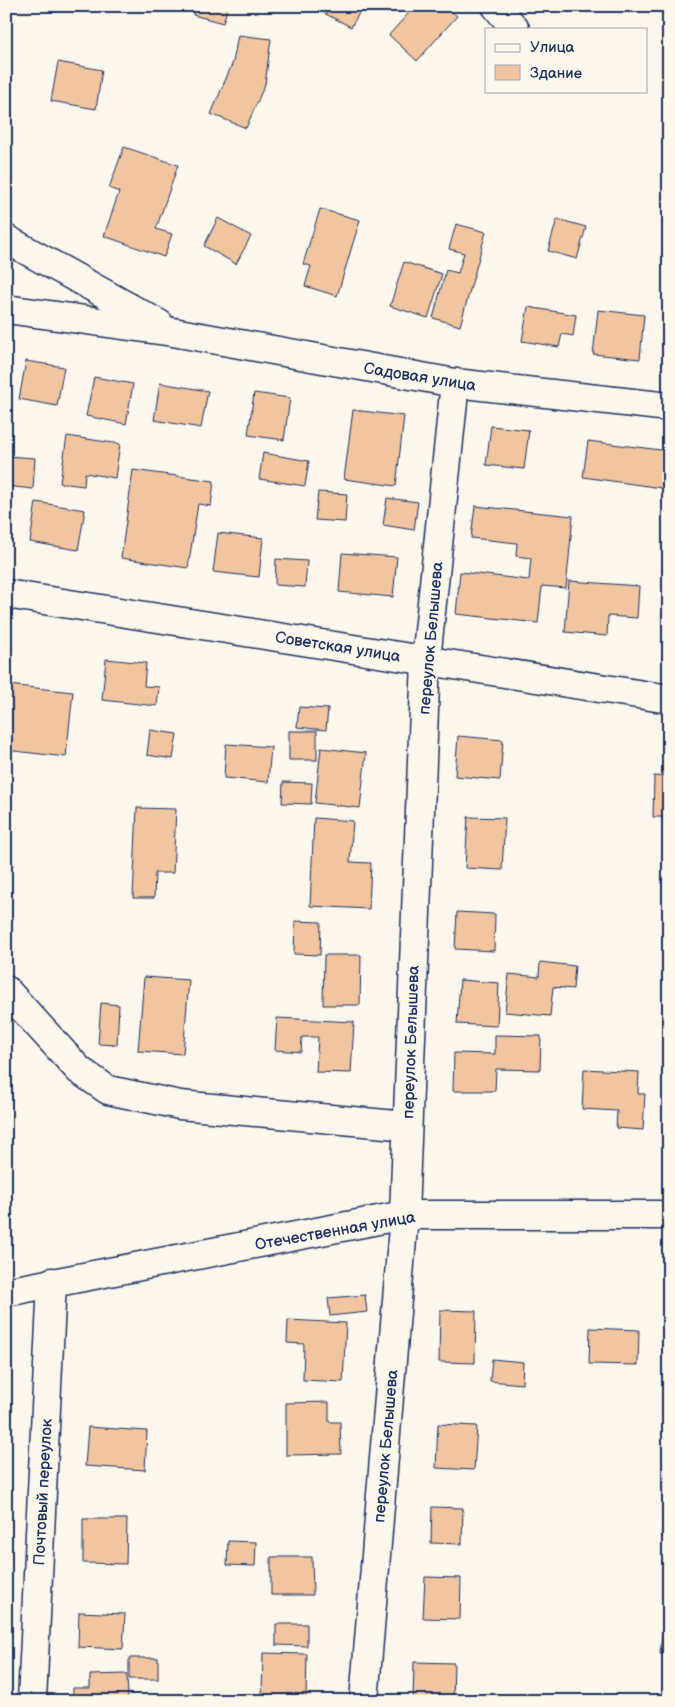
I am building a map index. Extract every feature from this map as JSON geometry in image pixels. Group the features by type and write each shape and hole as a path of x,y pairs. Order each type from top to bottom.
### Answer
{"street":[{"path":"496,6 514,28"},
{"name":"Садовая улица","path":"6,239 173,332"},
{"name":"Садовая улица","path":"6,309 173,332 455,383 669,407"},
{"name":"переулок Белышева","path":"364,1701 404,1215 426,660 455,383"},
{"name":"Советская улица","path":"6,594 669,700"},
{"path":"6,990 79,1070 108,1090 180,1105 407,1126"},
{"name":"Отечественная улица","path":"6,1292 404,1215 669,1215"},
{"name":"Почтовый переулок","path":"32,1701 52,1282"}],"building":[{"path":"196,6 228,6 223,23 193,15"},
{"path":"320,6 373,6 370,12 362,8 351,27 318,10"},
{"path":"415,6 445,6 457,16 417,61 389,35"},
{"path":"238,35 271,39 265,84 246,128 211,114 233,62"},
{"path":"58,62 102,70 96,109 51,101"},
{"path":"124,147 178,165 156,229 172,234 164,257 104,236 119,192 109,188"},
{"path":"320,209 360,220 337,296 305,286 311,266 303,264"},
{"path":"218,218 251,236 236,264 204,246"},
{"path":"557,219 586,227 577,259 548,251"},
{"path":"456,224 486,232 460,326 433,318 446,270 458,273 464,253 449,249"},
{"path":"404,262 442,274 428,318 390,306"},
{"path":"528,307 576,315 573,336 562,334 559,347 522,341"},
{"path":"598,310 644,315 640,359 593,354"},
{"path":"26,361 64,367 57,406 19,399"},
{"path":"94,377 133,384 126,424 86,416"},
{"path":"160,383 208,391 201,428 154,420"},
{"path":"254,393 290,398 284,440 248,435"},
{"path":"353,410 404,416 396,486 344,479"},
{"path":"491,426 529,430 524,469 486,465"},
{"path":"67,436 120,444 115,478 85,473 84,486 60,483"},
{"path":"588,441 669,451 669,489 583,477"},
{"path":"263,453 309,461 305,486 259,479"},
{"path":"6,456 35,458 33,489 6,486"},
{"path":"133,470 214,481 211,506 198,504 188,568 121,558"},
{"path":"318,492 347,494 345,522 315,520"},
{"path":"387,498 418,502 414,530 383,525"},
{"path":"36,502 85,510 78,550 30,542"},
{"path":"475,506 573,516 566,588 542,586 538,623 456,614 460,572 529,580 531,558 516,556 517,543 471,538"},
{"path":"218,533 263,538 259,577 213,572"},
{"path":"342,553 397,557 393,597 339,592"},
{"path":"276,559 307,561 305,587 275,585"},
{"path":"569,581 639,586 637,618 608,616 607,636 565,632"},
{"path":"106,659 146,663 144,686 159,687 157,706 102,700"},
{"path":"8,685 73,692 66,757 6,750"},
{"path":"299,707 328,709 326,730 297,727"},
{"path":"150,730 177,734 173,759 147,755"},
{"path":"289,731 317,731 317,760 289,760"},
{"path":"458,736 503,740 500,780 455,776"},
{"path":"226,744 271,747 268,782 224,778"},
{"path":"321,748 366,753 360,808 315,803"},
{"path":"654,776 669,777 669,817 653,817"},
{"path":"283,782 312,783 311,804 282,803"},
{"path":"137,808 176,809 173,873 155,873 154,898 133,898"},
{"path":"468,817 505,818 502,870 465,868"},
{"path":"314,818 353,821 350,862 371,863 369,909 310,906"},
{"path":"457,912 495,914 494,951 455,949"},
{"path":"295,921 321,922 320,955 294,954"},
{"path":"324,955 361,955 360,1005 323,1005"},
{"path":"540,962 575,966 573,989 553,987 550,1016 505,1012 509,974 539,977"},
{"path":"144,977 189,980 183,1054 138,1051"},
{"path":"460,980 499,983 497,1026 457,1024"},
{"path":"101,1003 119,1005 117,1045 98,1044"},
{"path":"277,1018 354,1022 351,1073 316,1072 318,1037 302,1037 301,1052 275,1050"},
{"path":"495,1035 541,1036 540,1070 496,1069 495,1091 453,1091 454,1053 495,1054"},
{"path":"584,1069 639,1072 638,1094 645,1094 643,1130 616,1128 617,1111 582,1109"},
{"path":"365,1295 367,1312 330,1316 328,1298"},
{"path":"440,1310 476,1311 475,1363 439,1362"},
{"path":"288,1320 346,1323 343,1382 303,1380 304,1344 287,1343"},
{"path":"590,1328 639,1330 638,1365 589,1364"},
{"path":"492,1359 523,1362 522,1384 490,1381"},
{"path":"329,1402 329,1422 340,1422 341,1454 286,1455 286,1403"},
{"path":"438,1424 477,1426 474,1470 436,1468"},
{"path":"88,1427 147,1431 145,1470 85,1466"},
{"path":"666,1463 669,1463 669,1497 664,1496"},
{"path":"664,1496 669,1497 669,1538 662,1538"},
{"path":"432,1507 463,1508 462,1544 431,1543"},
{"path":"83,1519 127,1519 126,1564 83,1563"},
{"path":"228,1541 256,1542 255,1566 227,1565"},
{"path":"271,1557 312,1557 313,1595 271,1595"},
{"path":"425,1577 461,1578 460,1619 423,1618"},
{"path":"79,1612 125,1614 123,1649 78,1647"},
{"path":"664,1612 669,1613 669,1655 660,1654"},
{"path":"276,1624 307,1624 307,1646 276,1645"},
{"path":"263,1653 307,1654 306,1698 262,1697"},
{"path":"129,1658 158,1658 158,1679 129,1679"},
{"path":"414,1662 454,1663 453,1701 413,1701"},
{"path":"127,1674 128,1699 117,1699 117,1701 73,1701 73,1688 90,1688 90,1675"}]}
